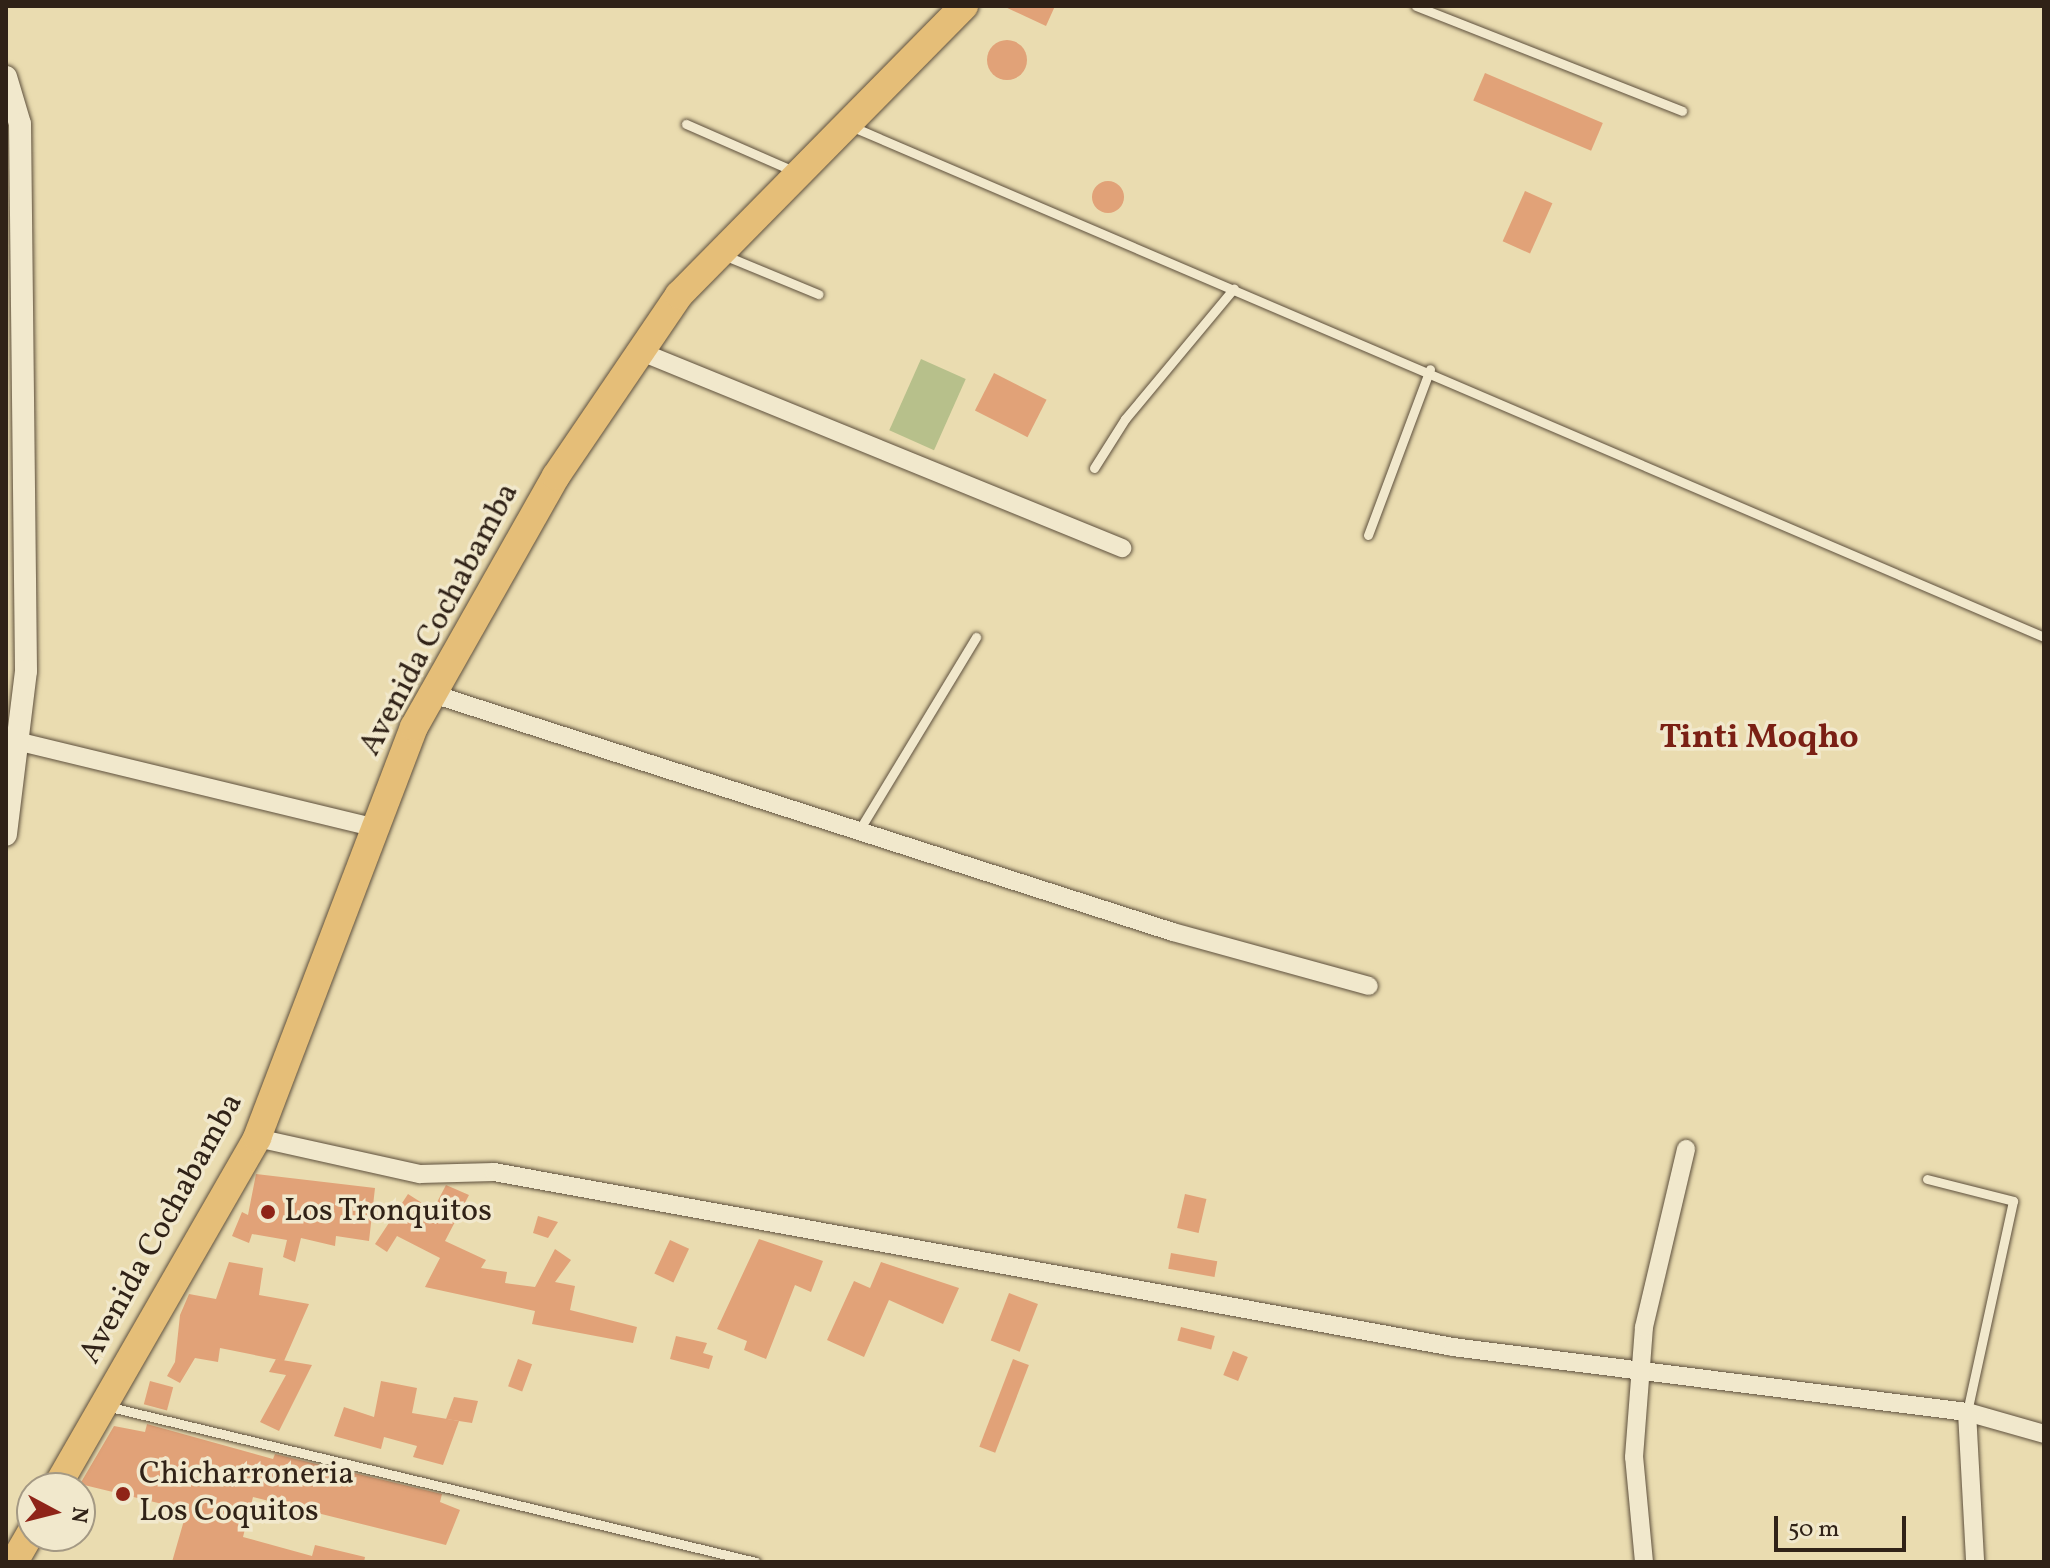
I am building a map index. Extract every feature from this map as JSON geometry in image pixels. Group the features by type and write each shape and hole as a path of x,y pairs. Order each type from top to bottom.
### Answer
{"main road":[{"name":"Avenida Cochabamba","path":"65,1472 257,1138 373,827 433,694 556,476 639,351 719,253 964,6"}],"street":[{"path":"6,77 20,124 21,156 16,701 21,742 6,835"},
{"path":"639,351 1122,548"},
{"path":"433,694 858,832 1369,986"},
{"path":"21,742 373,827"},
{"path":"257,1138 420,1174 494,1172 1438,1344 1642,1367 1967,1412 2044,1434"},
{"path":"1644,1562 1634,1457 1644,1327 1686,1149"},
{"path":"1967,1412 1975,1562"}],"lane":[{"path":"1416,6 1682,111"},
{"path":"686,124 796,172"},
{"path":"846,124 1430,369 2044,637"},
{"path":"719,253 818,294"},
{"path":"1094,468 1125,419 1234,288"},
{"path":"1368,535 1430,369"},
{"path":"858,832 976,637"},
{"path":"1927,1179 2013,1201 1967,1412"},
{"path":"103,1405 756,1562"}],"green space":[{"path":"921,359 966,379 934,450 889,430"}],"building":[{"path":"1003,6 1055,6 1046,26"},
{"path":"1007,40 1021,46 1027,60 1021,74 1007,80 993,74 987,60 993,46"},
{"path":"1485,73 1603,123 1591,151 1473,101"},
{"path":"1108,181 1119,186 1124,197 1119,208 1108,213 1097,208 1092,197 1097,186"},
{"path":"1525,191 1552,203 1530,253 1503,241"},
{"path":"994,373 1047,400 1028,437 975,410"},
{"path":"256,1174 375,1188 369,1241 336,1236 335,1246 301,1238 295,1262 283,1257 287,1240 252,1234 249,1243 232,1236 242,1212 248,1215"},
{"path":"446,1185 469,1195 445,1241 486,1260 481,1268 507,1272 505,1283 535,1287 555,1249 571,1260 555,1282 575,1286 570,1310 637,1327 633,1343 532,1324 535,1311 425,1287 440,1258 397,1236 387,1252 375,1244 408,1194 433,1210"},
{"path":"1185,1194 1206,1199 1199,1233 1177,1228"},
{"path":"538,1216 558,1222 548,1238 533,1233"},
{"path":"759,1239 823,1261 811,1292 795,1285 766,1359 744,1350 747,1341 717,1329"},
{"path":"670,1240 689,1249 673,1282 654,1274"},
{"path":"1171,1253 1217,1261 1215,1277 1168,1269"},
{"path":"229,1262 263,1268 259,1295 309,1304 284,1361 220,1348 218,1362 195,1358 180,1383 167,1376 175,1362 180,1315 189,1294 216,1299"},
{"path":"881,1262 959,1288 943,1324 889,1300 864,1357 827,1340 854,1281 870,1288"},
{"path":"1009,1293 1038,1304 1020,1352 991,1341"},
{"path":"1181,1327 1215,1336 1211,1350 1177,1341"},
{"path":"676,1336 707,1343 703,1353 713,1356 709,1369 670,1359"},
{"path":"1233,1351 1248,1357 1238,1381 1223,1375"},
{"path":"276,1359 312,1365 279,1431 260,1422 286,1375 269,1372"},
{"path":"518,1359 532,1364 522,1391 508,1386"},
{"path":"1013,1359 1029,1365 995,1453 979,1447"},
{"path":"150,1381 173,1387 167,1410 144,1404"},
{"path":"381,1381 417,1388 412,1413 459,1421 443,1465 413,1457 417,1446 384,1437 381,1449 334,1436 344,1407 374,1417"},
{"path":"454,1397 478,1401 472,1423 446,1419"},
{"path":"147,1424 273,1459 275,1454 442,1494 440,1502 460,1510 446,1545 253,1497 243,1537 312,1556 315,1545 365,1557 364,1562 172,1562 187,1510 96,1488 96,1472 87,1472 114,1426 145,1432"}],"place":[{"name":"Los Tronquitos","path":"268,1212"},
{"name":"Chicharroneria Los Coquitos","path":"123,1494"}],"district":[{"name":"Tinti Moqho","path":"1759,739"}]}
